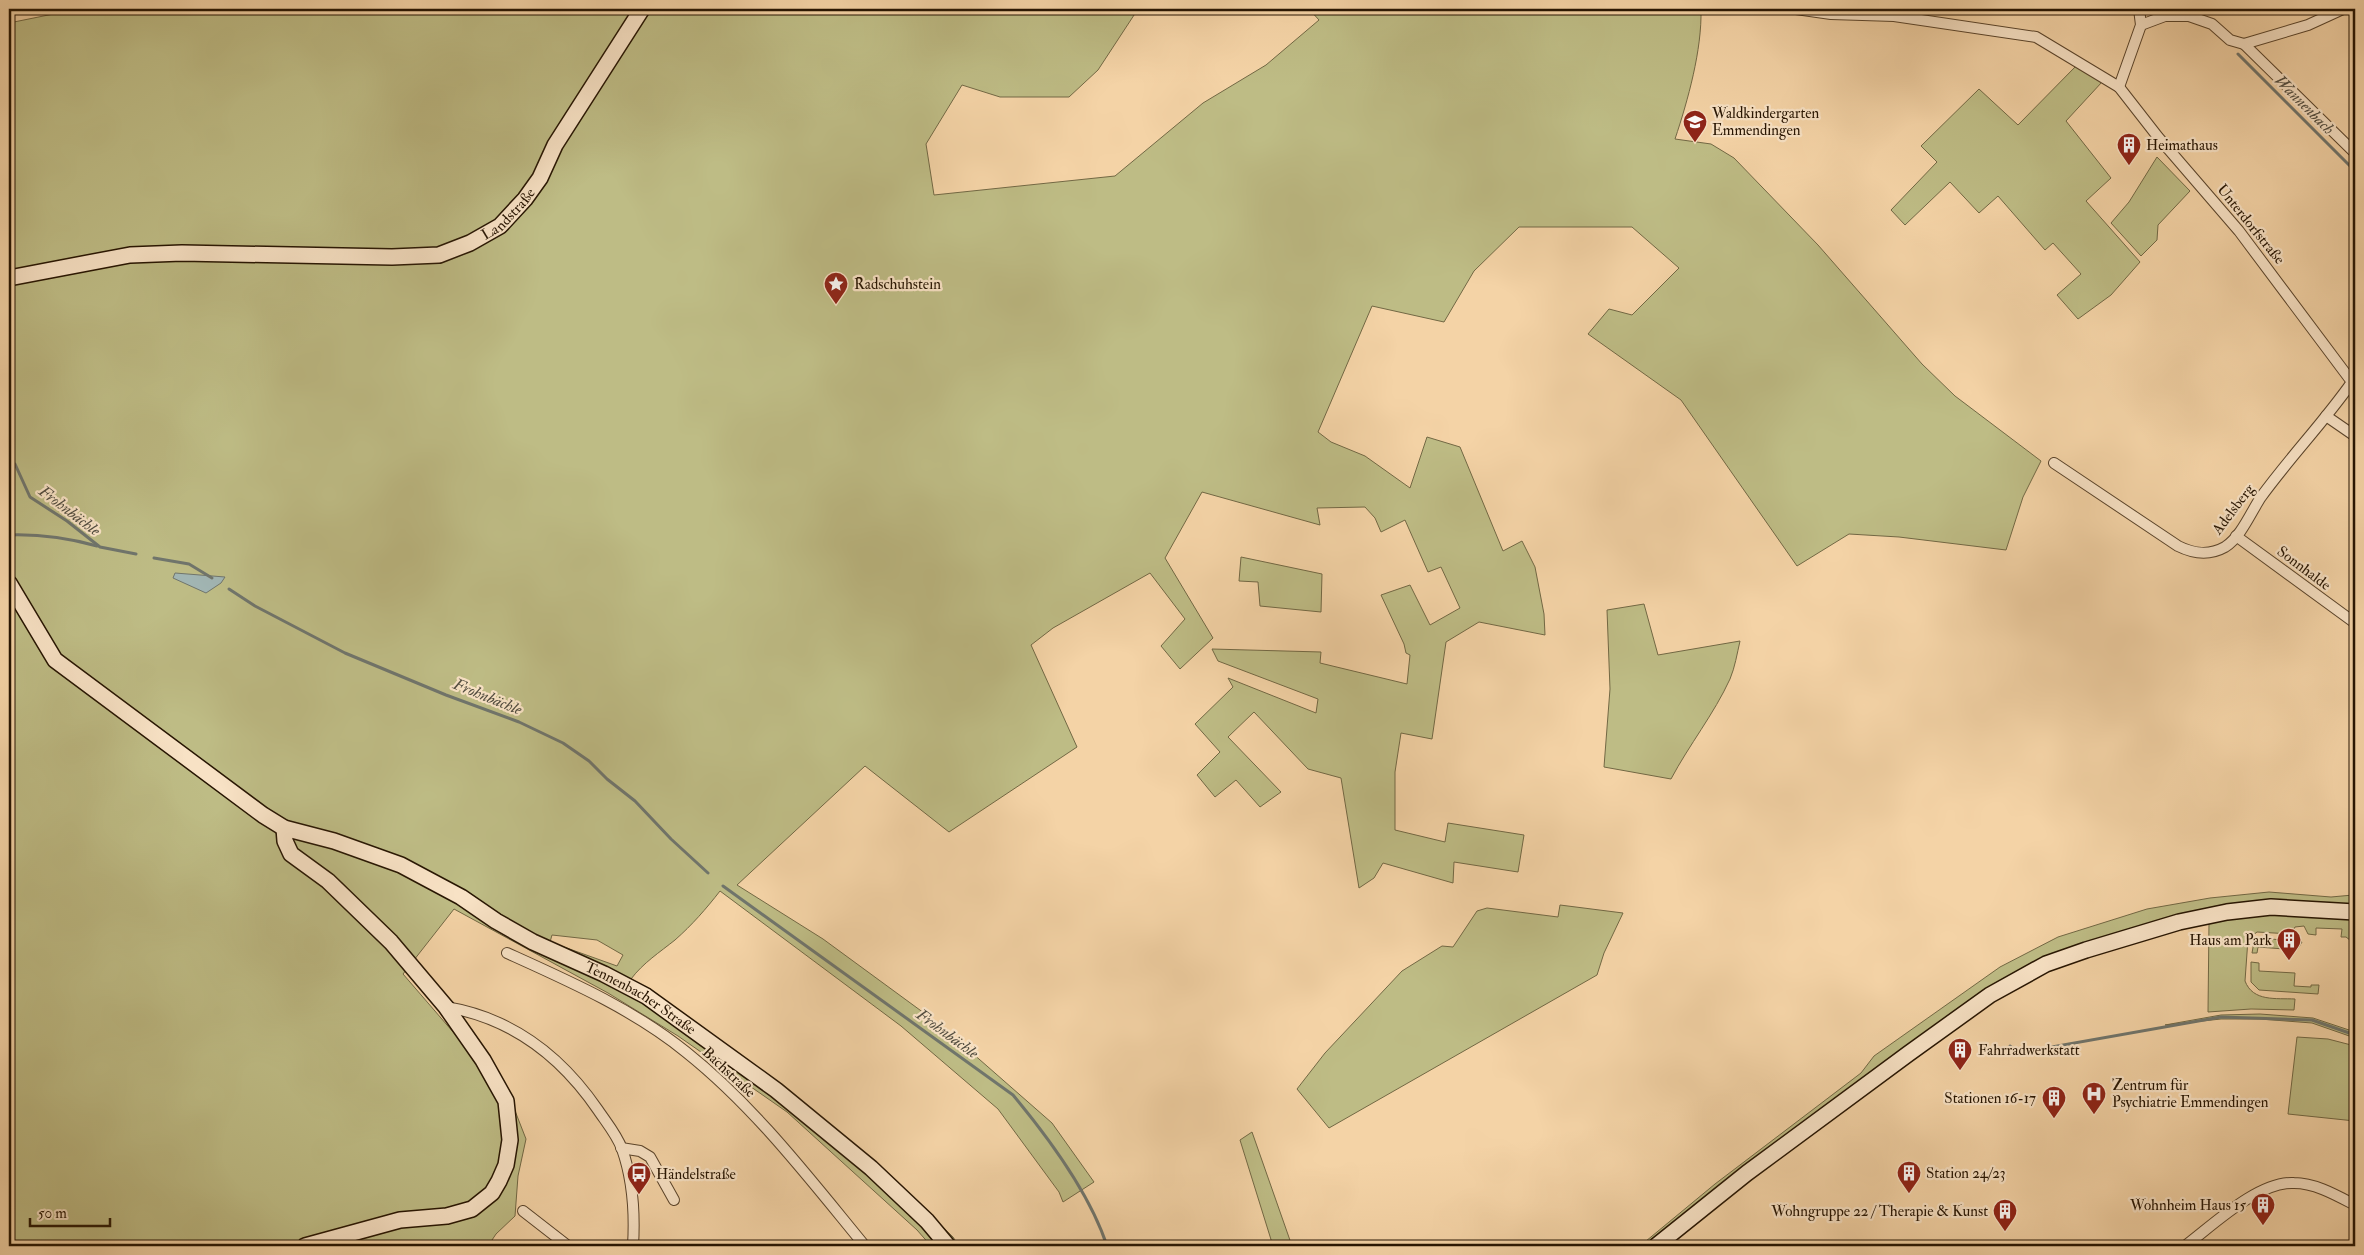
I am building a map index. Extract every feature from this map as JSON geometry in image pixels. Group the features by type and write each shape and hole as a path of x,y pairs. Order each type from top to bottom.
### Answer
{"street":[{"name":"Landstraße","path":"9,278 130,255 392,257 439,255 470,243 500,226 525,199 540,178 555,145 642,9"},
{"path":"1796,9 1831,14 1894,16 2036,37 2119,87 2141,25 2139,9"},
{"path":"2244,44 2308,25 2343,9"},
{"path":"2141,25 2165,16 2189,16 2212,24 2230,40 2244,44 2355,153"},
{"name":"Unterdorfstraße","path":"2119,87 2158,137 2240,231 2354,382"},
{"name":"Adelsberg","path":"2054,463 2188,552 2201,554 2214,552 2227,546 2236,536 2262,497 2354,382"},
{"path":"2326,416 2355,436"},
{"name":"Sonnhalde","path":"2236,536 2355,623"},
{"name":"Tennenbacher Straße","path":"9,583 55,660 263,815 284,828 334,841 401,865 461,897 496,921 534,942 604,974 646,996 776,1090 871,1168 927,1221 948,1246"},
{"path":"284,828 291,854 328,882 391,942 446,1007 483,1060 506,1101 510,1140 506,1165 492,1193 472,1209 447,1216 400,1220 305,1246"},
{"path":"1656,1246 1762,1162 1908,1054 1990,995 2046,964 2179,922 2228,912 2271,907 2355,912"},
{"name":"Bachstraße","path":"507,953 631,1014 686,1051 771,1132 864,1246"},
{"path":"446,1007 472,1012 517,1034 558,1061 579,1083 609,1126 621,1148 633,1198 633,1246"},
{"path":"621,1148 640,1151 650,1157 674,1200"},
{"path":"2185,1246 2245,1201 2269,1187 2292,1182 2310,1185 2355,1205"},
{"path":"524,1211 568,1246"}],"shaded area":[{"path":"78,9 1138,9 1098,70 1069,97 1000,97 962,85 926,144 934,195 1115,176 1203,103 1266,65 1319,20 1309,9 1701,9 1697,58 1685,108 1675,139 1711,144 1734,158 1818,245 1922,364 1955,396 2041,461 2023,497 2006,550 1899,537 1849,534 1797,566 1681,400 1588,334 1609,309 1632,315 1679,268 1632,227 1519,227 1474,271 1444,322 1372,306 1318,432 1331,442 1365,456 1410,488 1427,437 1460,447 1503,551 1522,541 1535,567 1544,614 1545,635 1479,622 1446,642 1432,739 1401,733 1395,772 1395,830 1445,842 1448,823 1524,835 1518,872 1454,862 1453,883 1383,863 1374,878 1359,888 1341,778 1308,769 1254,712 1228,737 1281,792 1260,807 1236,780 1215,797 1197,775 1220,752 1195,724 1233,687 1228,678 1316,713 1318,699 1218,661 1212,649 1321,652 1320,663 1407,684 1410,655 1406,653 1404,644 1381,595 1410,585 1430,625 1460,608 1441,567 1428,572 1405,520 1381,532 1375,518 1365,507 1317,508 1320,525 1202,492 1165,558 1213,638 1180,669 1161,646 1185,619 1150,573 1053,628 1031,645 1077,747 949,832 865,766 737,885 823,939 939,1024 1052,1123 1094,1182 1063,1202 1059,1192 998,1109 901,1026 720,891 687,929 646,963 631,979 730,1047 818,1116 887,1173 953,1237 959,1246 931,1246 917,1230 787,1112 678,1036 608,993 454,909 403,974 510,1098 526,1139 518,1176 515,1216 496,1234 488,1246 9,1246 9,23","holes":["552,935 597,940 623,955 617,966 550,942"]},
{"path":"2077,65 2102,82 2066,121 2111,178 2086,201 2140,262 2111,295 2078,319 2057,295 2081,274 2053,243 2045,250 1998,196 1979,213 1950,182 1905,225 1891,210 1937,162 1921,146 1979,89 2018,125"},
{"path":"2157,157 2190,191 2158,225 2157,240 2141,256 2111,223 2129,202"},
{"path":"1241,557 1322,574 1321,612 1260,606 1258,582 1239,581"},
{"path":"175,573 225,577 221,583 206,593 173,578"},
{"path":"1644,604 1658,655 1740,641 1733,670 1724,692 1671,779 1604,767 1610,689 1607,610"},
{"path":"2269,892 2331,897 2353,895 2345,917 2355,918 2355,944 2346,937 2341,937 2342,929 2316,928 2316,935 2308,934 2304,926 2295,927 2291,934 2257,932 2248,939 2245,981 2249,988 2259,996 2266,998 2295,999 2294,1010 2251,1009 2208,1012 2209,922 2091,953 2017,985 1982,1008 1661,1246 1640,1246 1715,1184 1861,1073 1874,1056 2000,967 2058,937 2147,909 2210,898"},
{"path":"1560,905 1623,913 1604,953 1597,975 1329,1128 1297,1089 1325,1053 1402,971 1442,946 1453,947 1477,911 1487,908 1558,917"},
{"path":"2261,938 2302,942 2297,950 2258,947 2257,953 2252,953 2254,942"},
{"path":"2251,962 2259,963 2259,971 2295,973 2294,986 2311,987 2311,985 2319,985 2318,994 2259,990 2251,982"},
{"path":"2260,1014 2313,1018 2355,1032 2355,1038 2312,1023 2260,1019 2221,1019 2165,1025 2221,1015"},
{"path":"2297,1037 2328,1039 2355,1046 2355,1121 2288,1114"},
{"path":"1252,1132 1292,1246 1273,1246 1240,1140"}],"waterway":[{"name":"Wannenbach","path":"2238,54 2355,171"},
{"name":"Frohnbächle","path":"9,461 15,464 30,497 67,521 100,547 136,554"},
{"path":"9,535 53,537 97,546"},
{"name":"Frohnbächle","path":"154,558 189,564 212,578"},
{"name":"Frohnbächle","path":"229,589 255,606 345,653 446,695 519,722 563,743 589,761 607,779 635,801 671,839 708,873"},
{"name":"Frohnbächle","path":"723,886 1013,1095 1054,1148 1079,1186 1100,1226 1107,1246"},
{"path":"2010,1046 2016,1051 2023,1052 2221,1017 2312,1020 2355,1035"}],"place":[{"name":"Waldkindergarten Emmendingen","path":"1695,143"},
{"name":"Heimathaus","path":"2129,166"},
{"name":"Radschuhstein","path":"836,305"},
{"name":"Haus am Park","path":"2289,961"},
{"name":"Fahrradwerkstatt","path":"1960,1071"},
{"name":"Zentrum für Psychiatrie Emmendingen","path":"2094,1115"},
{"name":"Stationen 16-17","path":"2054,1119"},
{"name":"Station 24/23","path":"1909,1194"},
{"name":"Händelstraße","path":"639,1195"},
{"name":"Wohnheim Haus 15","path":"2263,1226"},
{"name":"Wohngruppe 22 / Therapie & Kunst","path":"2005,1232"}]}
